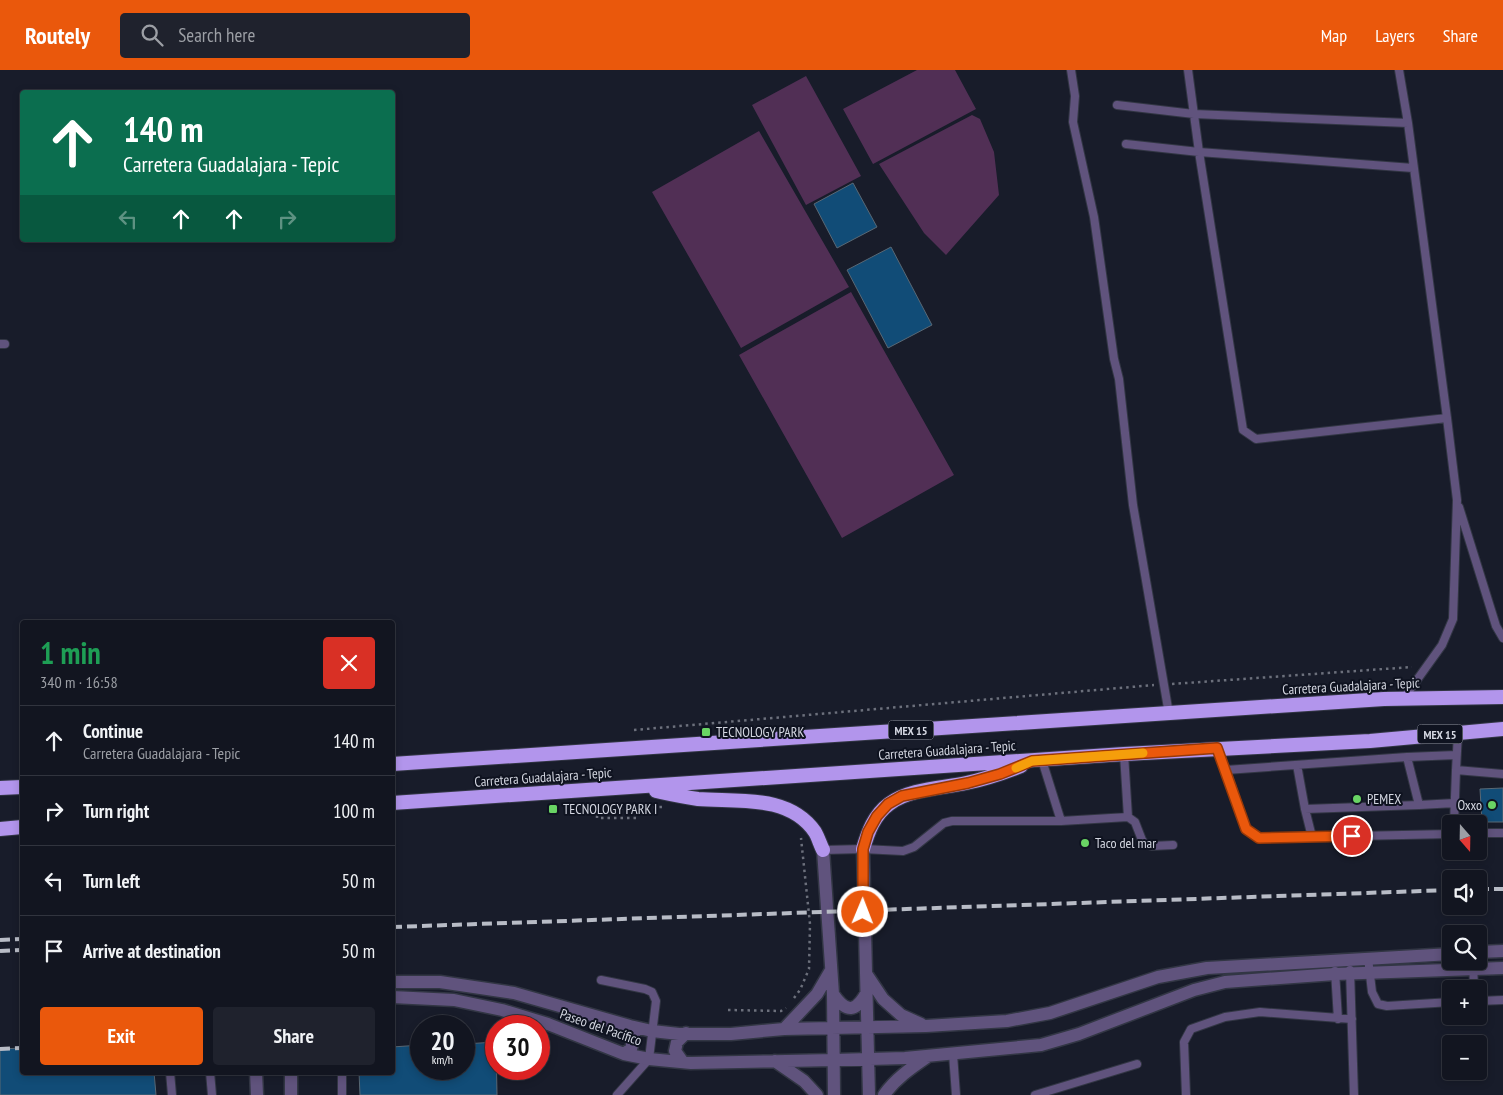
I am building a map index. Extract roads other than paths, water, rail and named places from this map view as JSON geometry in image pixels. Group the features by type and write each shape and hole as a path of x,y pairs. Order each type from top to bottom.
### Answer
{"highway":[{"path":"1428,697 1503,689"},
{"name":"Carretera Guadalajara - Tepic","path":"395,764 1404,698 1503,698"},
{"name":"Carretera Guadalajara - Tepic","path":"395,803 1217,748 1370,741 1503,728"},
{"path":"1486,730 1503,734"},
{"path":"863,849 868,832 877,816 888,804 902,796 992,777 1037,760"},
{"path":"0,788 20,787"},
{"path":"643,787 697,799 763,801 781,807 798,815 815,832 823,850"},
{"path":"0,829 20,827"}],"street":[{"path":"863,849 863,912 867,975 869,1095"},
{"path":"823,850 833,994 834,1095"},
{"path":"1487,952 1503,952"},
{"path":"868,1027 926,1026 1007,1021 1050,1013 1158,977 1207,968 1442,954"},
{"path":"1487,966 1503,968"},
{"path":"834,1060 929,1056 1041,1045 1079,1034 1194,990 1225,982 1442,967"},
{"path":"784,1029 817,994 830,970"},
{"path":"867,975 883,999 901,1015 926,1026"},
{"name":"Paseo del Pacífico","path":"395,982 440,982 514,992 652,1031 731,1034 784,1029 868,1027"},
{"path":"833,994 840,1004 854,1008 860,1004 867,992"},
{"name":"Paseo del Pacífico","path":"395,997 454,1000 502,1010 548,1024 624,1054 649,1059 691,1063 834,1060"},
{"path":"624,1054 631,1049 634,1037 630,1026"},
{"path":"682,1062 675,1051 677,1042 686,1033"},
{"path":"884,1095 890,1086 908,1070 929,1056"},
{"path":"775,1061 804,1082 817,1095"},
{"path":"256,1075 256,1095"},
{"path":"291,1075 291,1095"}],"lane":[{"path":"1071,70 1075,96 1073,122 1094,217 1114,358 1119,379 1133,505 1169,714"},
{"path":"1188,70 1199,152 1243,430 1256,440 1447,418"},
{"path":"1399,70 1408,123 1457,500 1453,619 1442,645 1404,698"},
{"path":"1118,105 1194,114 1408,123"},
{"path":"1126,144 1199,152 1413,168"},
{"path":"1457,500 1496,626 1503,638"},
{"path":"1454,815 1458,733"},
{"path":"1217,748 1246,829 1259,838 1442,834"},
{"path":"1124,754 1128,816 1134,822 1145,844 1152,846 1173,844"},
{"path":"1226,770 1456,754"},
{"path":"1407,757 1419,805"},
{"path":"1037,760 1061,821"},
{"path":"1297,765 1312,837"},
{"path":"1456,770 1503,774"},
{"path":"1305,809 1455,803"},
{"path":"823,850 903,851 914,847 944,823 952,821 1061,821 1128,816"},
{"path":"1488,834 1503,833"},
{"path":"1368,958 1372,992 1378,1004 1387,1006 1442,1003"},
{"path":"1350,959 1354,1095"},
{"path":"1335,960 1338,1018"},
{"path":"601,980 645,989 652,992 656,1001 649,1059 617,1095"},
{"path":"1487,1001 1503,1000"},
{"path":"1186,1095 1184,1042 1191,1029 1225,1017 1260,1012 1352,1019"},
{"path":"953,1054 956,1095"},
{"path":"1035,1095 1137,1064"},
{"path":"170,1075 172,1095"},
{"path":"210,1075 212,1095"},
{"path":"342,1075 342,1095"}],"railway":[{"path":"1487,889 1503,889"},
{"path":"395,927 1442,890"},
{"path":"0,940 20,939"},
{"path":"0,951 20,950"},
{"path":"0,1049 20,1048"}],"place":[{"name":"TECNOLOGY PARK","path":"706,732"},
{"name":"PEMEX","path":"1357,799"},
{"name":"Oxxo","path":"1492,805"},
{"name":"TECNOLOGY PARK I","path":"553,809"},
{"name":"Taco del mar","path":"1085,843"}]}
